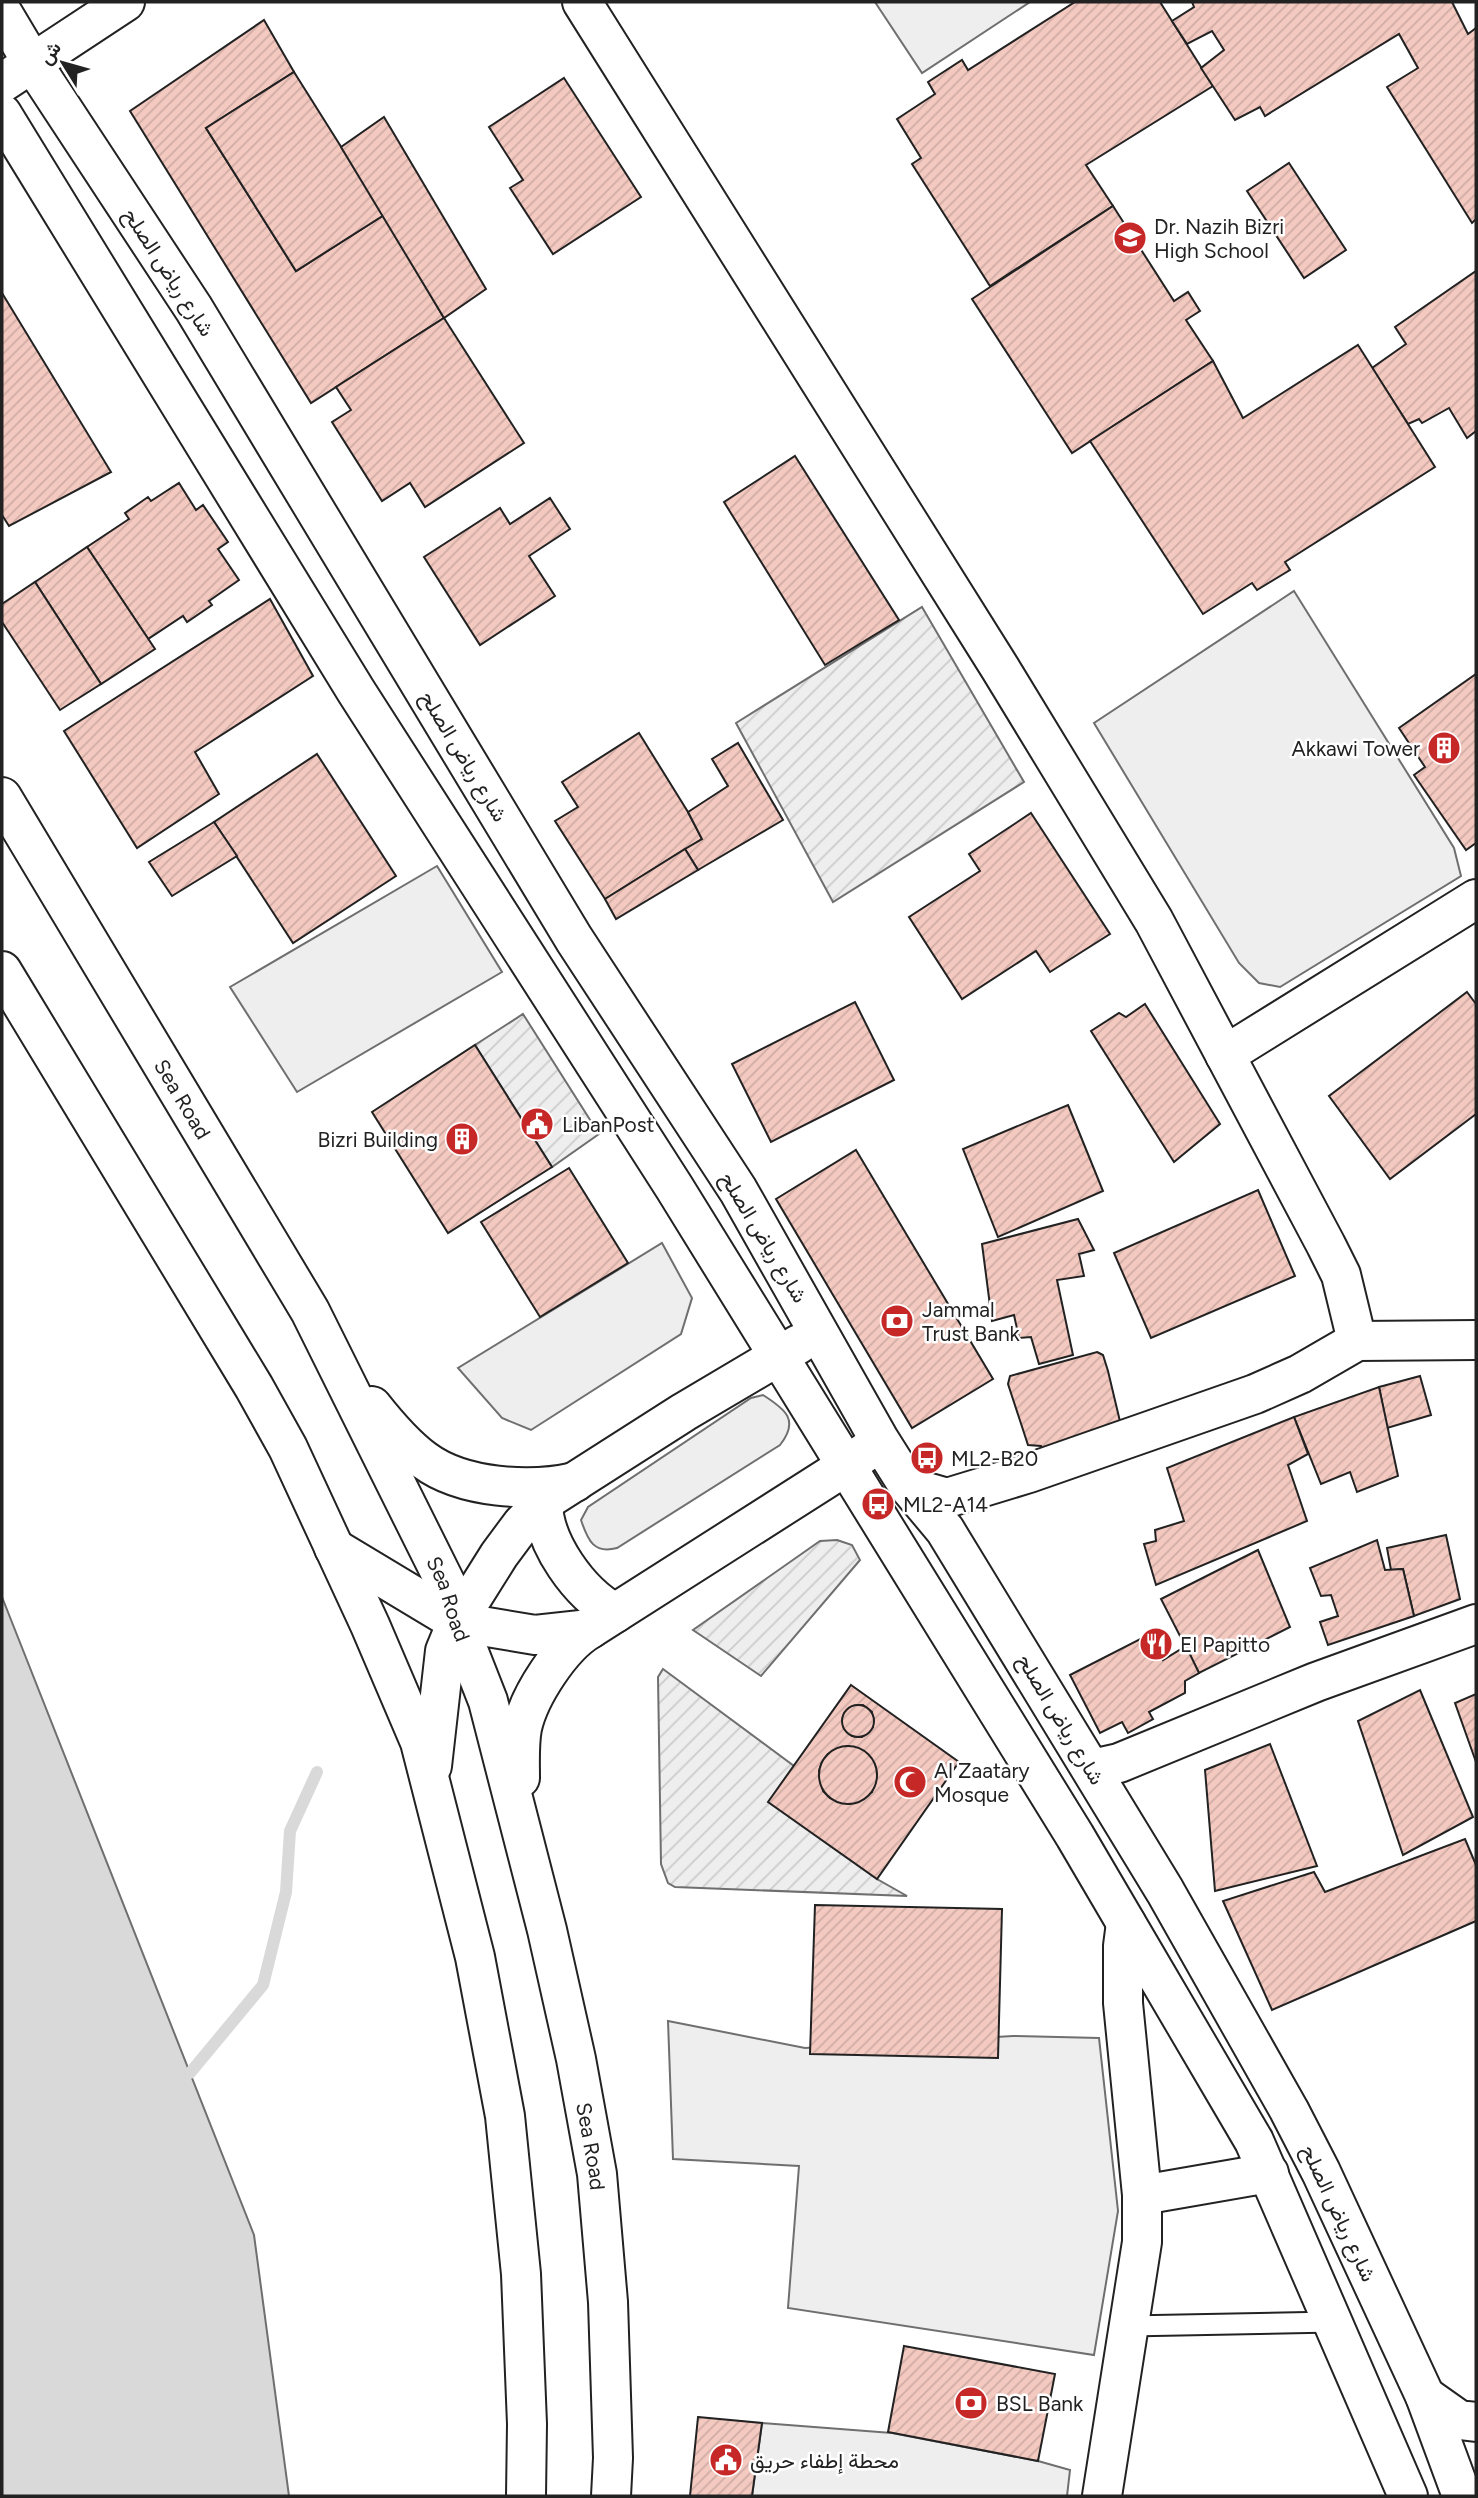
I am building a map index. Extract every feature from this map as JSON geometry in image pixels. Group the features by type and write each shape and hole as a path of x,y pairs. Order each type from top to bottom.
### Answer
{"main road":[{"path":"17,74 125,2"},
{"path":"582,2 1000,668 1154,921 1336,1265 1357,1341"},
{"name":"شارع رياض الصلح","path":"2,12 17,74 194,309 574,939 738,1190 821,1332 880,1441 909,1487 945,1530 1170,1900 1289,2110 1321,2172 1467,2491"},
{"path":"2,114 349,679 674,1187 1075,1836 1254,2141 1408,2496"},
{"name":"Sea Road","path":"2,797 310,1311 441,1573 488,1701 547,1930 576,2059 597,2174 608,2302 613,2458 611,2496"},
{"path":"1225,1055 1476,900"},
{"path":"2,971 254,1387 288,1448 370,1625 420,1742 475,1956 505,2116 521,2274 527,2424 526,2496"},
{"path":"430,1782 445,1651 457,1622 522,1524 543,1502 684,1412 821,1332"},
{"path":"909,1487 947,1498 1029,1473 1255,1394 1300,1374 1357,1341 1476,1340"},
{"path":"330,1351 381,1417 426,1462 475,1482 501,1486 550,1487 575,1482"},
{"path":"522,1832 522,1727 544,1679 579,1635 846,1466 880,1441"},
{"path":"543,1502 543,1514 563,1563 589,1592 602,1621"},
{"path":"334,1548 457,1622 535,1635 602,1621"},
{"path":"1092,1769 1119,1763 1316,1682 1476,1624"},
{"path":"1102,2496 1142,2242 1142,2195 1123,2003 1123,1946 1126,1923"},
{"path":"1142,2195 1269,2173"},
{"path":"1425,2396 1459,2420 1476,2422"}],"lane":[{"path":"1128,2326 1333,2322"}],"shaded area":[{"path":"875,2 1030,2 922,73"},
{"path":"1294,591 1454,848 1461,876 1280,987 1259,983 1239,963 1094,723"},
{"path":"922,607 1024,782 833,902 736,723"},
{"path":"437,866 502,972 297,1092 230,987"},
{"path":"523,1014 599,1134 552,1167 475,1045"},
{"path":"662,1243 692,1298 681,1334 531,1430 502,1418 458,1368"},
{"path":"763,1395 778,1405 787,1416 789,1429 780,1445 617,1548 603,1549 589,1540 581,1520 588,1507 751,1398"},
{"path":"837,1540 852,1545 860,1560 761,1676 693,1630 820,1541"},
{"path":"2,1597 254,2235 289,2496 2,2496"},
{"path":"663,1669 794,1766 877,1879 907,1896 675,1887 668,1883 661,1864 658,1677"},
{"path":"668,2021 805,2048 1013,2036 1099,2038 1118,2211 1094,2355 788,2308 799,2166 673,2159"},
{"path":"762,2423 892,2433 1038,2461 1070,2470 1067,2496 752,2496"}],"building":[{"path":"1075,2 1160,2 1213,86 1086,165 1113,206 990,286 912,164 921,158 897,119 935,94 928,82 962,60 968,70"},
{"path":"1192,2 1452,2 1468,34 1476,28 1476,219 1472,223 1387,87 1418,68 1399,34 1265,116 1260,107 1235,120 1201,68 1224,50 1212,31 1187,44 1172,21 1194,7"},
{"path":"264,20 294,72 206,128 296,271 384,215 444,318 311,403 130,111"},
{"path":"294,72 384,215 296,271 206,128"},
{"path":"564,78 641,197 553,254 510,188 523,180 489,127"},
{"path":"384,117 486,289 444,318 341,147"},
{"path":"1289,163 1346,250 1304,278 1247,191"},
{"path":"1113,206 1174,301 1188,292 1200,311 1186,320 1213,361 1072,453 972,299"},
{"path":"1476,271 1476,431 1467,438 1449,408 1422,423 1419,419 1408,424 1372,368 1406,344 1395,327"},
{"path":"2,293 111,472 9,526 2,515"},
{"path":"444,318 524,443 425,507 410,483 382,501 332,422 351,410 336,387"},
{"path":"1358,345 1435,467 1285,562 1290,570 1257,590 1252,583 1203,614 1090,441 1213,361 1243,418"},
{"path":"795,456 899,620 825,665 724,502"},
{"path":"179,483 196,510 203,505 228,542 218,549 239,580 209,601 212,605 187,622 183,616 148,639 87,547 129,519 125,513 148,497 151,501"},
{"path":"550,498 570,529 529,556 555,596 480,645 424,557 500,508 510,524"},
{"path":"87,547 155,649 101,684 35,582"},
{"path":"35,582 101,684 60,710 2,622 2,604"},
{"path":"270,599 313,676 195,752 219,794 137,848 64,731"},
{"name":"Akkawi Tower","path":"1476,674 1476,843 1466,850 1414,775 1425,767 1399,728"},
{"path":"639,733 702,839 605,899 555,821 578,807 562,782"},
{"path":"738,743 783,820 698,870 685,849 702,839 688,812 728,786 712,759"},
{"path":"317,754 396,876 293,943 214,822"},
{"path":"1031,813 1110,934 1050,972 1036,951 962,999 909,917 980,871 969,854"},
{"path":"214,822 237,856 172,896 149,862"},
{"path":"685,849 698,870 616,919 605,899"},
{"path":"1467,992 1476,1004 1476,1114 1390,1179 1329,1096"},
{"path":"855,1002 894,1080 771,1142 732,1064"},
{"path":"1145,1004 1220,1124 1174,1162 1091,1031 1119,1013 1126,1017"},
{"name":"Bizri Building","path":"475,1045 552,1167 448,1233 372,1112"},
{"path":"1068,1105 1103,1191 998,1237 963,1149"},
{"path":"856,1150 993,1379 912,1428 776,1199"},
{"path":"569,1168 628,1263 540,1317 481,1222"},
{"path":"1258,1190 1295,1276 1151,1338 1114,1253"},
{"path":"1078,1219 1094,1250 1079,1254 1084,1276 1057,1280 1073,1355 1039,1364 1031,1337 1019,1338 1014,1315 992,1321 982,1244"},
{"path":"1097,1352 1103,1355 1123,1434 1044,1454 1041,1446 1028,1445 1008,1384 1010,1376"},
{"path":"1420,1376 1431,1415 1387,1428 1379,1387"},
{"path":"1379,1387 1398,1476 1357,1492 1350,1472 1321,1484 1294,1417"},
{"path":"1294,1417 1308,1454 1288,1465 1307,1521 1156,1585 1144,1544 1156,1541 1155,1530 1184,1521 1167,1468"},
{"path":"1446,1535 1460,1599 1414,1616 1403,1569 1391,1570 1387,1548"},
{"path":"1377,1540 1385,1570 1403,1569 1414,1616 1328,1645 1320,1622 1338,1616 1331,1595 1321,1596 1310,1568"},
{"path":"1258,1550 1290,1627 1199,1673 1161,1599"},
{"path":"1150,1634 1163,1660 1186,1646 1199,1673 1185,1681 1185,1693 1149,1712 1153,1719 1128,1733 1122,1722 1100,1733 1070,1675"},
{"name":"Al Zaatary Mosque","path":"851,1685 959,1762 877,1879 768,1802","holes":["863,1705 872,1712 873,1727 862,1737 852,1736 845,1729 843,1718 848,1709","847,1746 864,1751 875,1765 877,1774 872,1792 849,1804 830,1798 823,1791 819,1771 828,1754"]},
{"path":"1420,1690 1473,1817 1403,1855 1358,1721"},
{"path":"1476,1694 1476,1762 1455,1703"},
{"path":"858,1705 869,1710 874,1721 869,1732 858,1737 847,1732 842,1721 847,1710"},
{"path":"1270,1744 1317,1866 1215,1891 1205,1770"},
{"path":"848,1746 864,1751 872,1759 877,1775 872,1791 864,1799 848,1804 832,1799 824,1791 819,1775 824,1759 832,1751"},
{"path":"1465,1839 1476,1865 1476,1921 1272,2010 1223,1901 1314,1872 1325,1892"},
{"path":"815,1905 1002,1909 998,2058 810,2054"},
{"name":"BSL Bank","path":"904,2346 1055,2374 1038,2461 888,2432"},
{"name":"محطة إطفاء حريق","path":"698,2417 762,2423 752,2496 690,2496"}],"waterway":[{"path":"190,2073 263,1985 286,1892 290,1831 317,1772"}],"place":[{"name":"Dr. Nazih Bizri High School","path":"1130,238"},
{"name":"Akkawi Tower","path":"1444,748"},
{"name":"LibanPost","path":"537,1124"},
{"name":"Bizri Building","path":"462,1139"},
{"name":"Jammal Trust Bank","path":"897,1321"},
{"name":"ML2-B20","path":"927,1458"},
{"name":"ML2-A14","path":"878,1504"},
{"name":"El Papitto","path":"1156,1644"},
{"name":"Al Zaatary Mosque","path":"910,1782"},
{"name":"BSL Bank","path":"971,2403"},
{"name":"محطة إطفاء حريق","path":"726,2460"}]}
